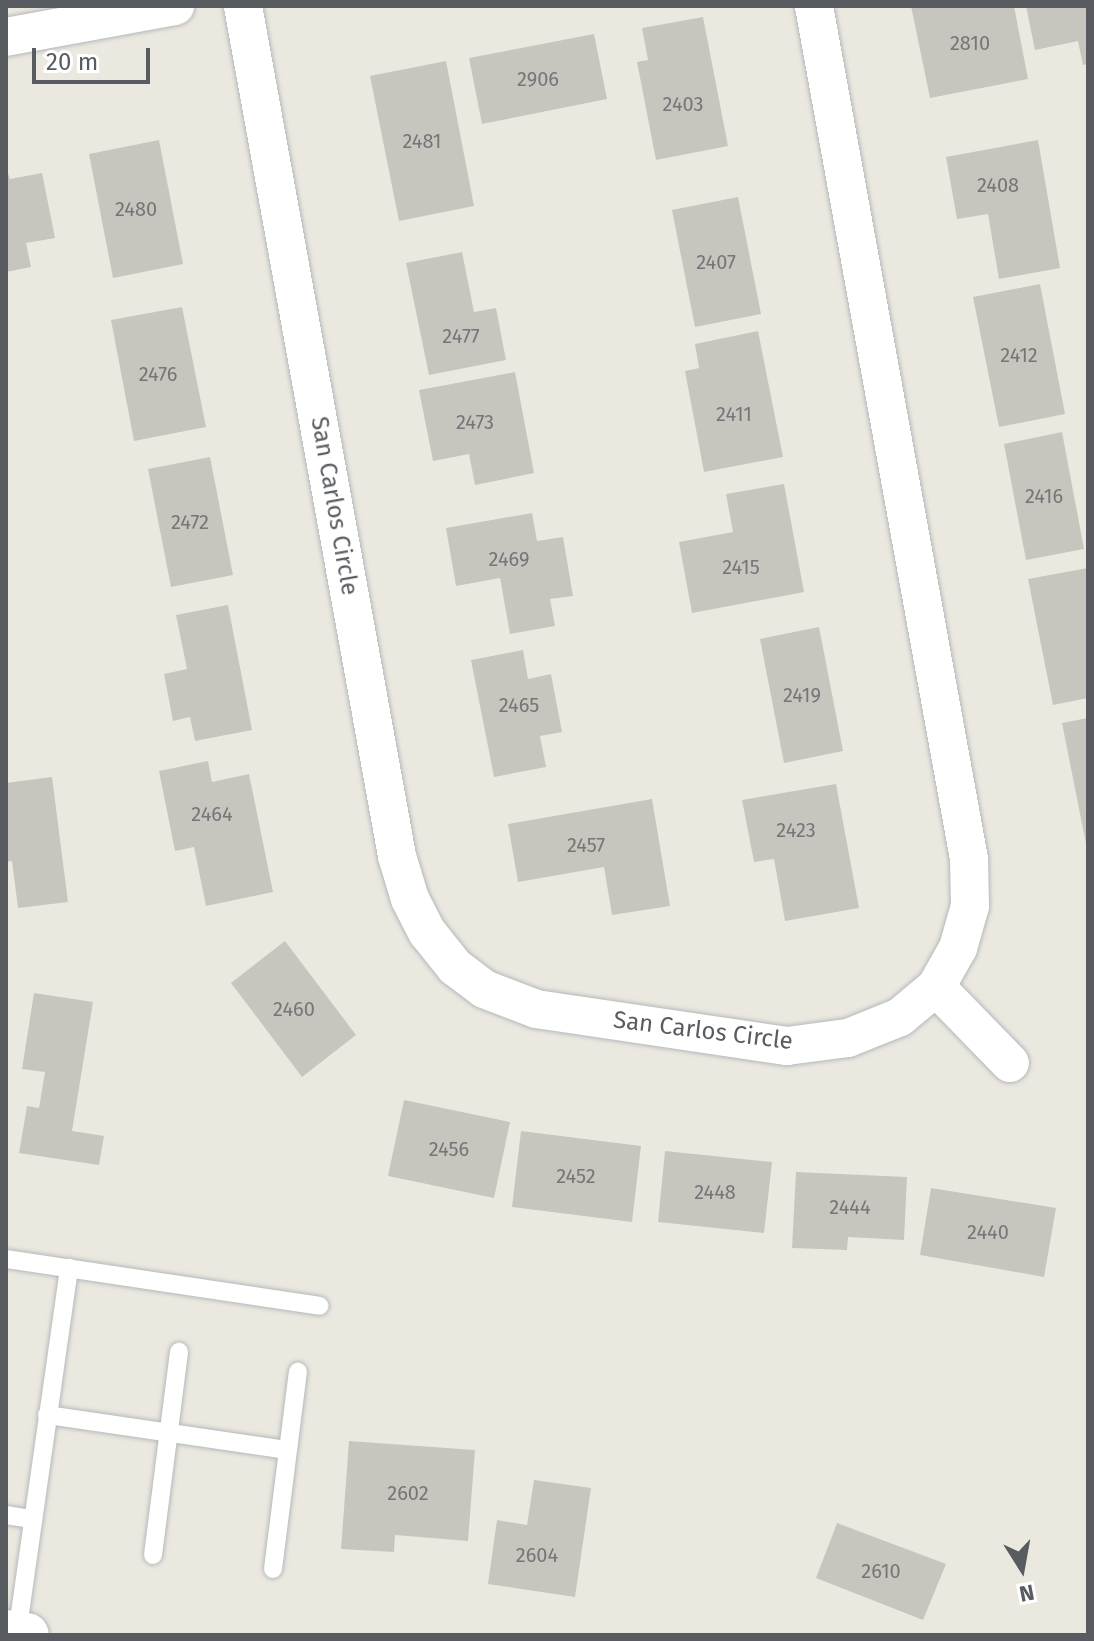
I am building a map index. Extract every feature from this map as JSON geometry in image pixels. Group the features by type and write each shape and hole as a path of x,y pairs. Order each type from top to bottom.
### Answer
{"street":[{"path":"6,37 175,6"},
{"name":"San Carlos Circle","path":"243,6 397,856 410,899 427,932 455,967 484,989 536,1009 787,1046 848,1038 900,1017 936,987 958,948 970,906 969,859 814,6"},
{"path":"936,987 1010,1063"}],"lane":[{"path":"6,1259 319,1306"},
{"path":"17,1634 69,1268"},
{"path":"153,1555 179,1352"},
{"path":"273,1569 298,1372"},
{"path":"47,1415 287,1450"},
{"path":"6,1515 32,1519"}],"building":[{"path":"911,6 1014,6 1028,79 930,98"},
{"path":"1026,6 1088,6 1088,64 1083,65 1078,41 1035,50"},
{"path":"703,17 728,146 656,160 637,62 648,60 642,28"},
{"path":"594,34 607,99 482,124 469,58"},
{"path":"446,61 474,206 399,221 370,76"},
{"path":"159,140 183,264 113,278 89,154"},
{"path":"1038,140 1060,268 999,279 988,214 957,219 946,157"},
{"path":"6,167 10,179 42,173 55,238 26,243 31,267 6,272"},
{"path":"738,197 761,314 695,327 672,210"},
{"path":"462,252 474,312 496,308 506,360 429,375 406,263"},
{"path":"1040,284 1065,414 999,427 973,297"},
{"path":"182,307 206,427 134,441 111,320"},
{"path":"758,331 783,457 704,472 685,371 699,368 695,344"},
{"path":"515,372 534,473 475,485 469,454 433,461 419,390"},
{"path":"1062,432 1084,549 1026,560 1004,444"},
{"path":"210,457 233,575 171,587 148,469"},
{"path":"784,484 804,592 692,613 679,542 733,532 726,494"},
{"path":"532,513 537,541 563,537 573,596 550,599 555,626 510,634 500,578 456,586 446,528"},
{"path":"1088,568 1088,698 1053,705 1028,579"},
{"path":"228,605 252,730 195,741 190,717 173,721 164,674 187,669 176,615"},
{"path":"819,627 843,751 784,763 760,639"},
{"path":"523,650 528,679 551,674 562,732 540,736 546,767 494,777 471,660"},
{"path":"1088,718 1088,849 1087,849 1062,723"},
{"path":"208,761 212,782 249,774 273,892 206,906 194,847 175,851 159,771"},
{"path":"52,777 68,902 18,908 12,861 6,862 6,783"},
{"path":"836,784 859,908 785,921 774,859 754,862 742,800"},
{"path":"652,799 670,906 612,915 604,867 518,882 508,824"},
{"path":"285,941 356,1035 302,1077 231,983"},
{"path":"34,993 93,1002 72,1131 104,1136 99,1165 19,1153 27,1106 39,1108 45,1072 22,1069"},
{"path":"404,1100 510,1122 494,1198 388,1176"},
{"path":"521,1131 641,1146 632,1222 512,1207"},
{"path":"665,1151 772,1162 764,1233 658,1222"},
{"path":"796,1172 907,1177 904,1240 848,1237 847,1250 792,1248"},
{"path":"931,1188 1056,1208 1044,1277 920,1255"},
{"path":"349,1441 475,1450 468,1541 395,1535 394,1552 341,1549"},
{"path":"534,1480 591,1488 575,1597 488,1584 497,1520 527,1525"},
{"path":"837,1523 946,1564 923,1620 816,1578"}]}
